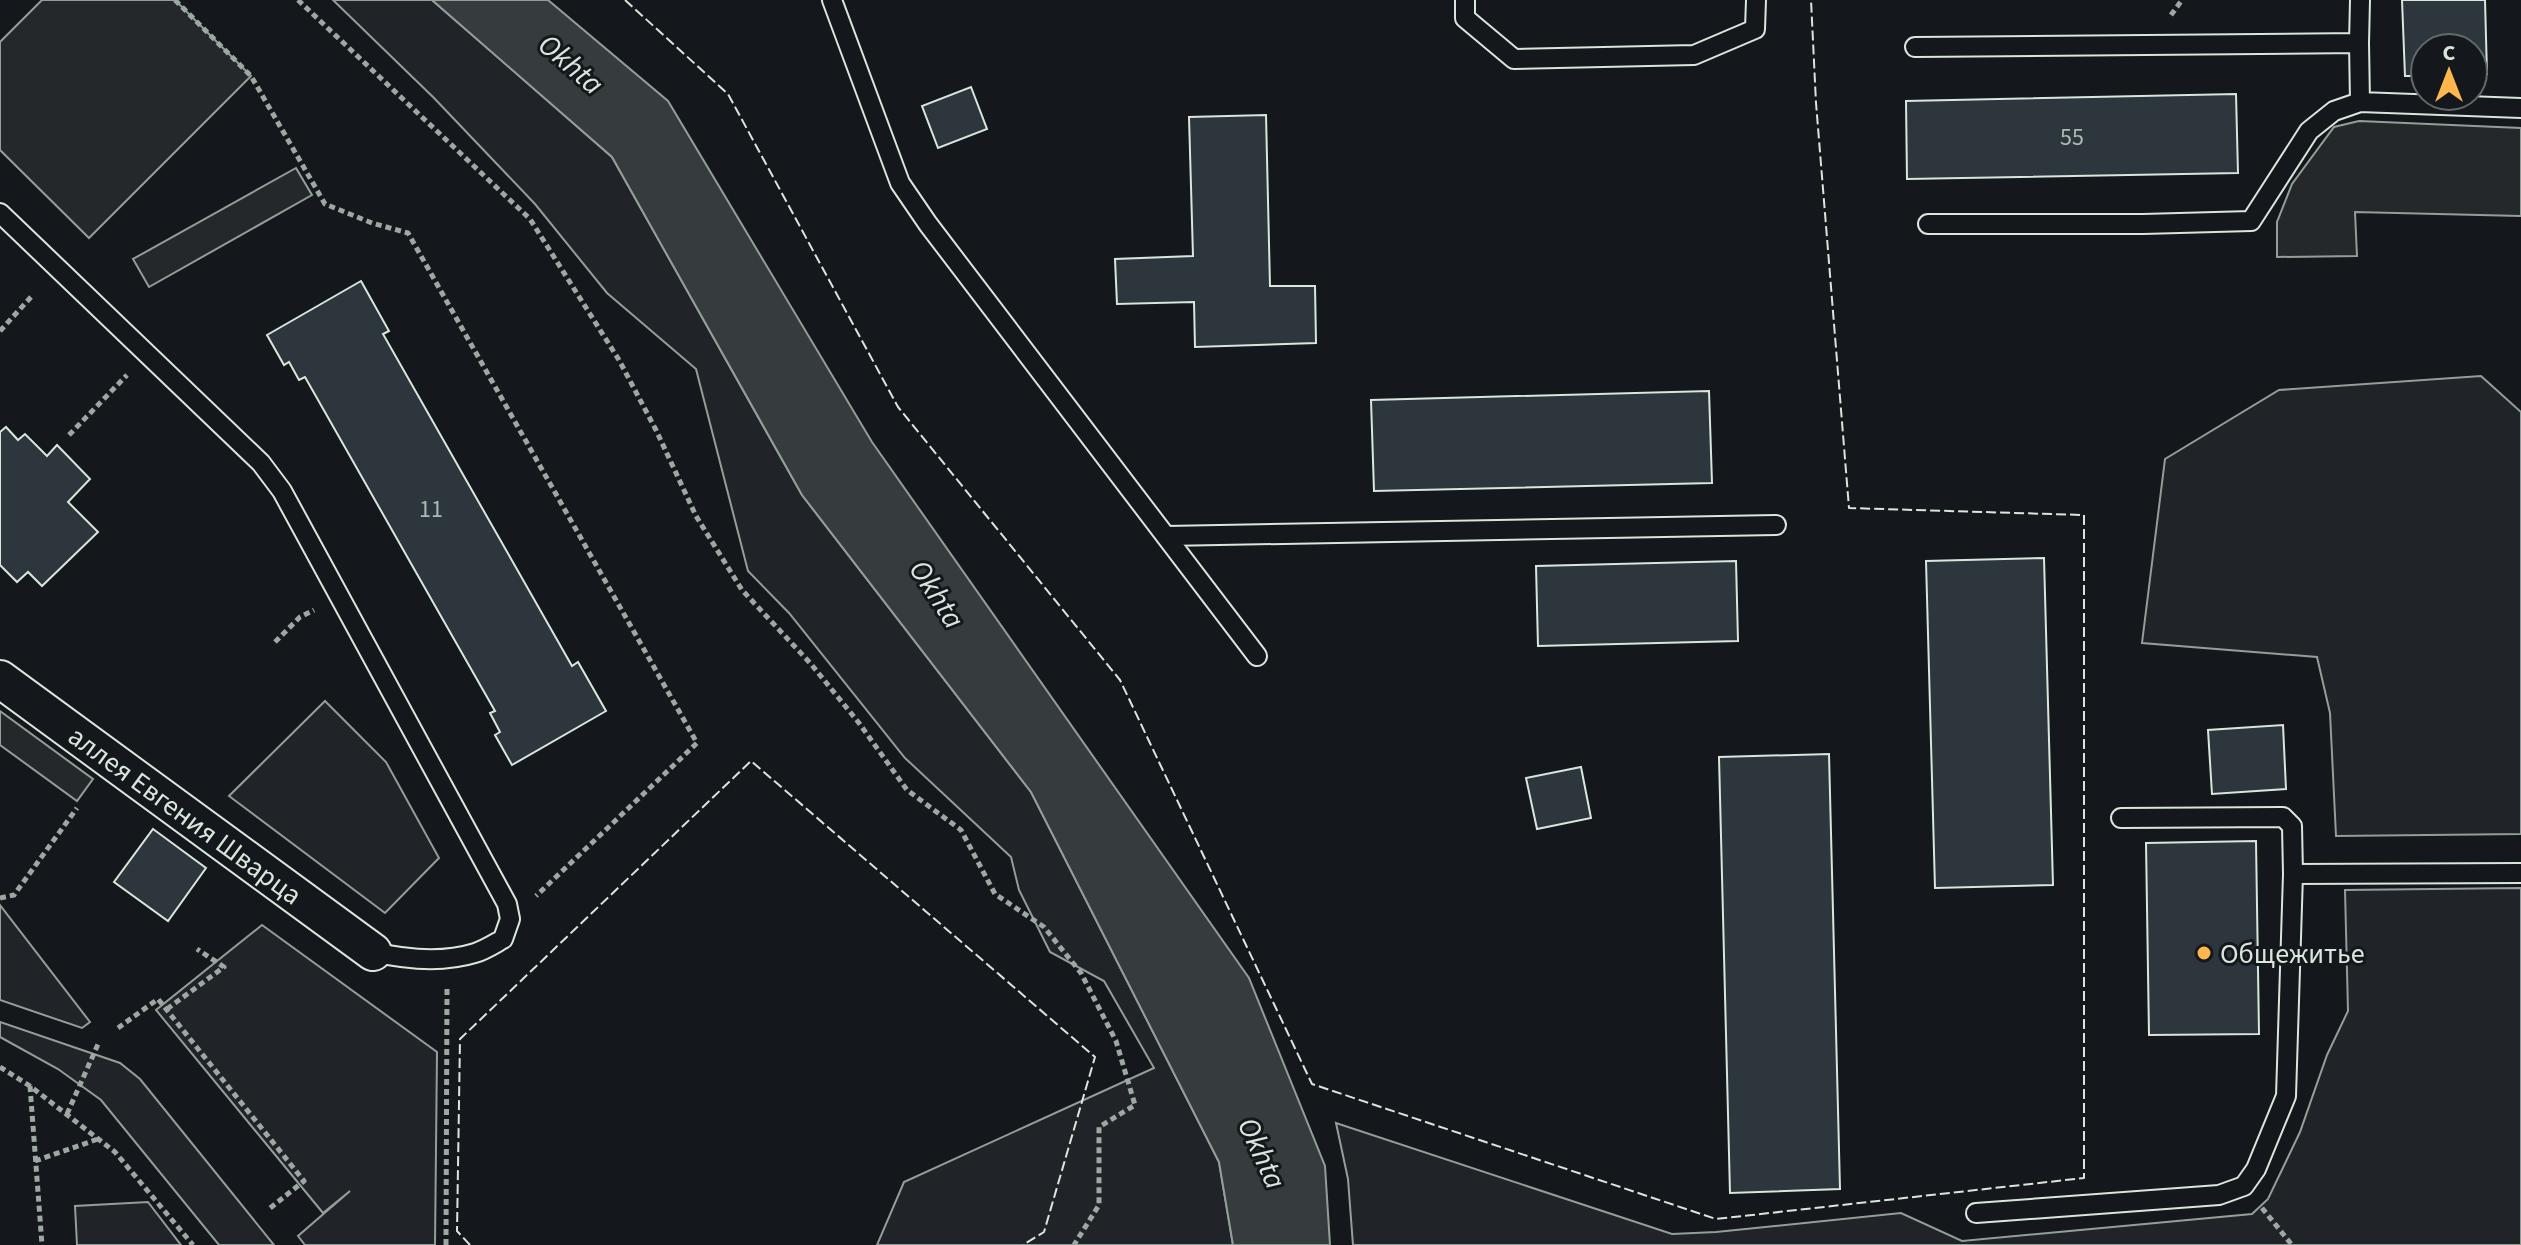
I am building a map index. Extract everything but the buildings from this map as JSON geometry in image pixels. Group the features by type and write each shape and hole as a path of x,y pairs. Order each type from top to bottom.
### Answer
{"street":[{"name":"аллея Евгения Шварца","path":"0,679 373,952"}],"lane":[{"path":"832,0 900,183 1257,656"},
{"path":"1465,0 1465,18 1514,59 1694,55 1755,29 1756,0"},
{"path":"2360,0 2360,102"},
{"path":"1915,47 2359,43"},
{"path":"1928,224 2251,221 2309,131 2334,111 2360,102 2521,108"},
{"path":"0,213 261,463 282,491 507,904 510,919 503,939 477,953 447,958 392,956 373,952"},
{"path":"1166,536 1776,525"},
{"path":"1976,1213 2219,1195 2244,1186 2267,1147 2286,1096 2292,826 2283,817 2121,818"},
{"path":"2293,874 2521,873"}],"path":[{"path":"175,0 251,76 325,204 372,223 408,233 697,743 536,896"},
{"path":"298,0 530,219 619,360 696,516 742,590 811,664 859,723 907,790 961,830 995,894 1044,927 1081,973 1116,1041 1135,1105 1099,1127 1099,1205 1074,1245"},
{"path":"0,331 31,297"},
{"path":"69,435 147,354"},
{"path":"275,642 300,617 340,596"},
{"path":"0,898 14,895 77,808"},
{"path":"167,1010 224,967 197,949"},
{"path":"446,1245 447,958"},
{"path":"118,1028 158,999 304,1181 269,1209"},
{"path":"67,1114 99,1042"},
{"path":"0,1067 30,1086 115,1152 193,1245"},
{"path":"30,1086 42,1245"},
{"path":"35,1161 98,1139"},
{"path":"2244,1186 2292,1245"}],"shaded area":[{"path":"42,0 175,0 251,76 89,238 0,150 0,42"},
{"path":"333,0 432,0 612,157 802,495 1031,792 1219,1162 1233,1245 877,1245 904,1182 1154,1068 1104,981 1050,952 1019,890 1011,857 905,758 789,613 748,571 696,369 607,293 535,204 434,98"},
{"path":"2359,121 2521,128 2521,216 2355,212 2357,256 2277,257 2277,222 2292,184 2334,127"},
{"path":"296,168 312,195 149,287 133,259"},
{"path":"2481,376 2521,412 2521,834 2336,836 2330,713 2317,657 2142,643 2165,459 2279,390"},
{"path":"325,701 386,762 439,858 385,913 229,796"},
{"path":"0,711 93,779 77,801 0,745"},
{"path":"2521,888 2521,1245 1353,1245 1348,1179 1336,1123 1672,1234 1901,1213 1962,1241 2252,1214 2268,1199 2300,1132 2327,1055 2348,1011 2345,890"},
{"path":"0,905 90,1022 82,1028 0,1000"},
{"path":"262,925 437,1052 435,1245 305,1245 298,1236 350,1191 323,1213 156,1010"},
{"path":"0,1022 120,1063 140,1079 274,1245 219,1245 101,1100 58,1069 0,1037"},
{"path":"148,1202 181,1245 77,1245 75,1206"}],"water":[{"name":"Okhta","path":"432,0 548,0 668,101 872,442 1249,978 1325,1166 1330,1245 1233,1245 1219,1162 1031,792 802,495 612,157"}],"fence":[{"path":"625,0 728,94 898,407 1120,680 1312,1084 1716,1219 2084,1178 2084,515 1849,508 1816,103 1811,0"},
{"path":"470,1245 457,1231 460,1039 751,761 1095,1057 1044,1232 1023,1245"}],"place":[{"name":"Общежитье","path":"2204,953"}]}
